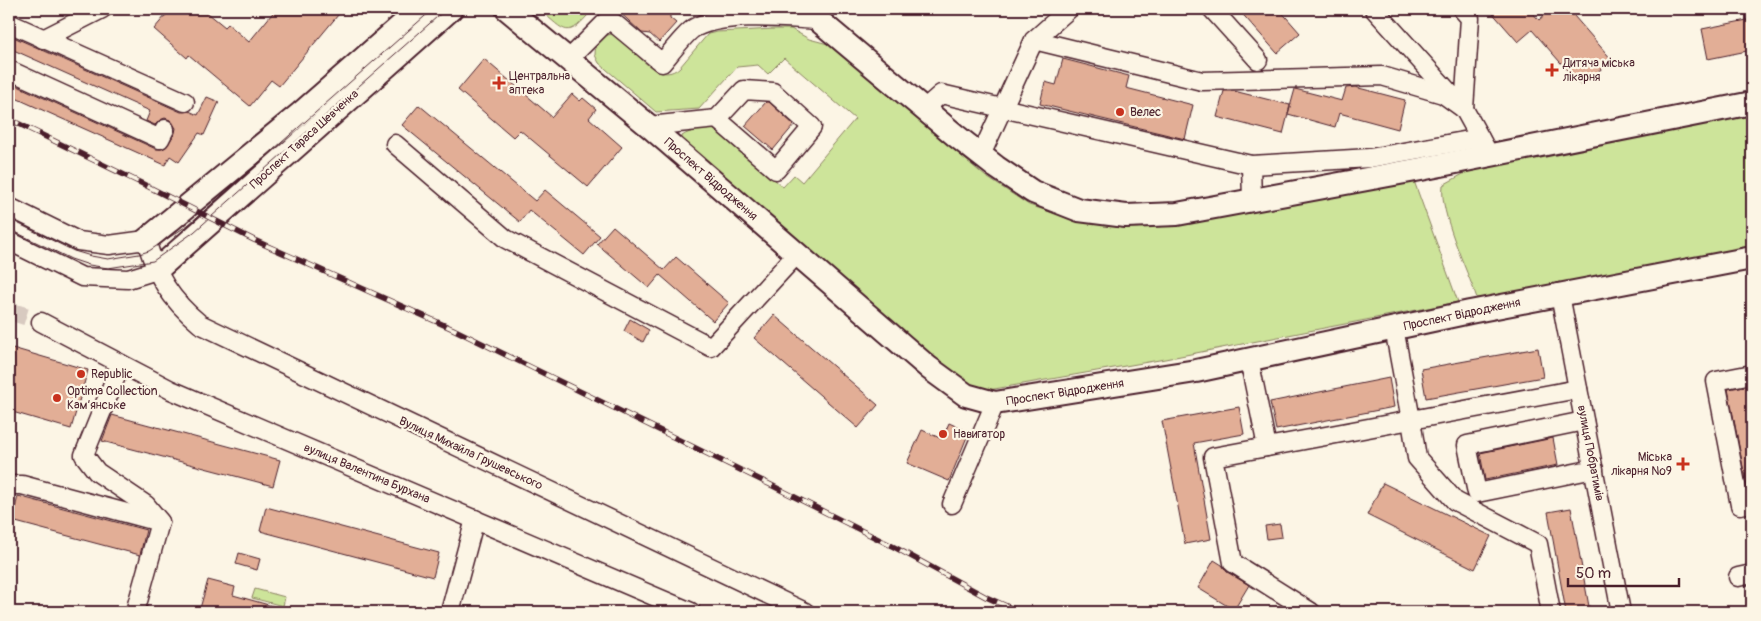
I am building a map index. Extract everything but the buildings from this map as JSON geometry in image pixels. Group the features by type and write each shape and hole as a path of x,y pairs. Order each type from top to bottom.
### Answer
{"main road":[{"name":"Проспект Тараса Шевченка","path":"146,240 301,112 420,9"},
{"name":"Проспект Тараса Шевченка","path":"157,270 451,9"},
{"name":"Проспект Відродження","path":"507,9 649,126 930,368 966,395 995,403 1196,371 1394,328 1752,258"},
{"path":"812,14 981,155 1033,192 1079,210 1126,216 1177,214 1252,200 1485,147 1752,103"}],"street":[{"path":"43,39 102,9"},
{"path":"981,155 1034,40 1069,9"},
{"path":"1212,9 1258,60"},
{"path":"924,109 941,94 1251,165 1370,158 1485,147 1464,109 1374,9"},
{"path":"1462,9 1470,18 1464,109"},
{"path":"568,60 609,19 662,63 695,27 723,14 773,17 812,14"},
{"path":"9,23 185,102"},
{"path":"1034,40 1202,82 1382,76 1443,94 1464,109"},
{"path":"9,70 160,139 165,129"},
{"path":"649,126 717,120 744,90 773,92 812,127 776,170 717,120"},
{"path":"395,144 506,239 711,347 797,254"},
{"path":"1251,165 1252,200"},
{"path":"9,207 78,241 109,245 146,240 157,270 128,279 82,277 9,241"},
{"name":"Вулиця Михайла Грушевського","path":"157,270 167,290 182,309 200,324 805,612"},
{"name":"вулиця Побратимів","path":"1560,295 1621,612"},
{"name":"вулиця Валентина Бурхана","path":"38,321 171,390 691,612"},
{"path":"1394,328 1416,458 1455,501 1538,544 1551,612"},
{"path":"1249,359 1267,447"},
{"path":"121,364 84,456 98,472 146,505 160,522"},
{"path":"1752,374 1716,381 1740,505 1752,503"},
{"path":"1311,612 1232,563 1213,457 1578,389"},
{"path":"952,504 995,403"},
{"path":"1584,421 1467,445 1477,492 1594,469"},
{"path":"9,485 22,485 160,522"},
{"path":"450,612 475,519"},
{"path":"135,612 160,522"}],"green space":[{"path":"539,9 593,9 578,25 567,30"},
{"path":"791,29 809,39 828,44 985,176 1029,205 1079,221 1414,181 1458,302 1165,359 983,391 968,386 682,144 682,136 690,132 705,129 719,131 783,187 794,175 802,182 855,119 784,58 768,74 758,65 737,67 699,109 656,112 599,63 595,55 599,41 604,36 612,34 653,69 671,72 680,67 708,34"},
{"path":"1752,114 1752,248 1483,299 1477,298 1449,225 1445,210 1443,185 1474,168"},
{"path":"255,589 285,597 283,606 252,598"}],"tunnel":[{"path":"9,311 28,317"}],"tram line":[{"path":"9,219 74,251 91,256 108,259 149,251 188,225 433,9"},
{"path":"9,229 71,259 89,265 108,268 153,261 194,232 446,9"}],"railway":[{"path":"9,119 254,240 453,329 771,485 896,548 986,597 1020,612"}],"place":[{"name":"Дитяча міська лікарня","path":"1552,70"},
{"name":"Центральна аптека","path":"499,83"},
{"name":"Велес","path":"1120,112"},
{"name":"Republic","path":"81,374"},
{"name":"Optima Collection Кам’янське","path":"57,398"},
{"name":"Навигатор","path":"943,434"},
{"name":"Міська лікарня №9","path":"1683,464"}]}
